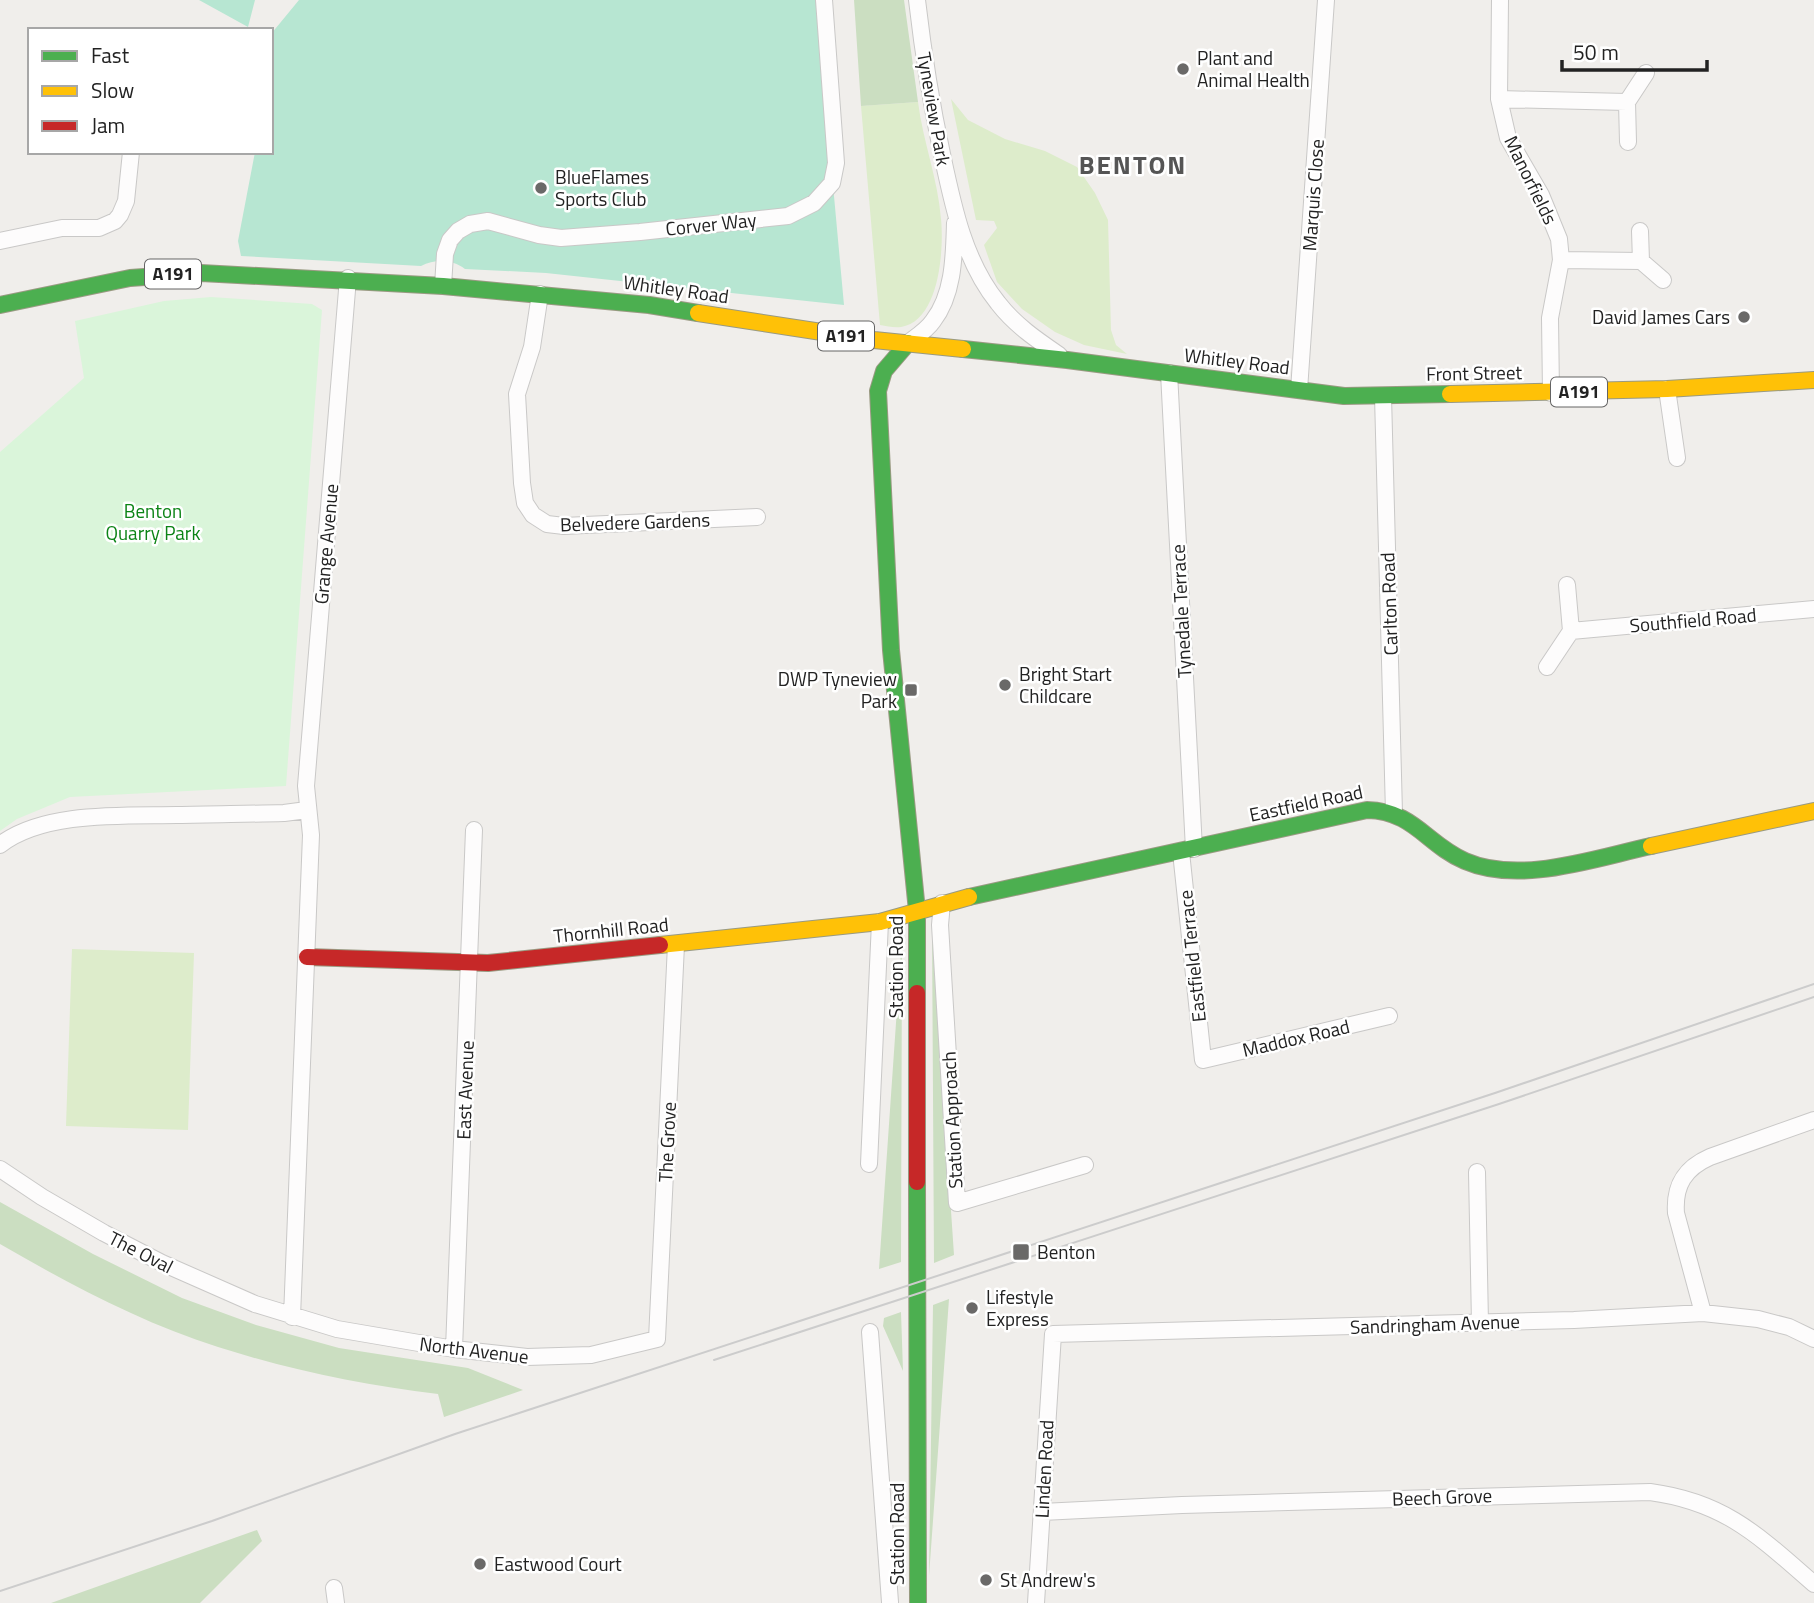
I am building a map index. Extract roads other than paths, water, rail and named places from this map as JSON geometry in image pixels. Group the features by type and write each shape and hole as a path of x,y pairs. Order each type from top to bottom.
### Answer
{"main road":[{"name":"Whitley Road","path":"0,305 130,278 175,274 348,278 649,305 800,330 1067,360 1344,396"},
{"name":"Station Road","path":"908,344 879,377 878,391 891,650 917,911 918,1600"},
{"name":"Front Street","path":"1344,396 1551,393 1814,380"},
{"name":"Eastfield Road","path":"917,911 942,903 1188,851 1355,812 1378,810 1394,813 1413,822 1455,856 1486,869 1512,872 1541,869 1814,811"},
{"name":"Thornhill Road","path":"307,957 504,962 880,922 917,911"}],"street":[{"name":"Corver Way","path":"443,286 445,254 450,240 470,223 488,221 561,238 788,216 814,203 832,183 836,163 824,0"},
{"name":"Tyneview Park","path":"917,0 930,97 955,217 982,279 997,302 1024,330 1067,360"},
{"name":"Marquis Close","path":"1299,390 1326,0"},
{"name":"Manorfields","path":"1500,0 1499,99 1508,138 1541,195 1559,239 1561,260 1550,318 1551,393"},
{"path":"1628,142 1627,102 1646,73"},
{"path":"1499,99 1627,102"},
{"path":"0,241 62,228 99,228 115,221 126,201 131,154"},
{"name":"Tyneview Park","path":"908,344 932,323 945,299 954,256 955,217"},
{"path":"1640,231 1641,261"},
{"path":"1561,260 1641,261 1662,280"},
{"name":"Grange Avenue","path":"292,1317 311,835 307,810 307,772 348,278"},
{"name":"Belvedere Gardens","path":"540,294 532,347 519,386 517,405 524,497 533,515 547,524 565,526 757,517"},
{"name":"Tynedale Terrace","path":"1169,373 1188,851"},
{"path":"1667,389 1677,458"},
{"name":"Carlton Road","path":"1383,396 1394,813"},
{"path":"1546,667 1571,631 1567,584"},
{"name":"Southfield Road","path":"1571,631 1814,608"},
{"path":"0,845 12,836 65,821 112,816 284,813 307,810"},
{"name":"East Avenue","path":"454,1349 474,830"},
{"name":"Eastfield Terrace","path":"1188,851 1203,1060"},
{"name":"Station Approach","path":"942,903 940,925 957,1203 1085,1164"},
{"path":"869,1164 880,922"},
{"name":"The Grove","path":"657,1339 676,945"},
{"name":"Maddox Road","path":"1203,1060 1389,1016"},
{"path":"1703,1313 1676,1213 1675,1201 1682,1178 1696,1164 1710,1157 1814,1120"},
{"name":"The Oval","path":"0,1169 42,1198 162,1263 219,1289 292,1317"},
{"path":"1477,1172 1480,1323"},
{"name":"Sandringham Avenue","path":"1053,1334 1480,1323 1703,1313 1758,1319 1789,1327 1814,1339"},
{"name":"North Avenue","path":"292,1317 337,1329 454,1349 554,1358 591,1355 657,1339"},
{"path":"870,1332 888,1603 918,1600"},
{"name":"Linden Road","path":"1036,1603 1053,1334"},
{"name":"Beech Grove","path":"1042,1512 1650,1492 1697,1501 1726,1514 1752,1531 1814,1584"}],"tram line":[{"path":"0,1591 212,1521 455,1434 1495,1093 1814,984"},
{"path":"714,1360 1499,1104 1814,997"}],"place":[{"name":"Plant and Animal Health","path":"1183,69"},
{"name":"BlueFlames Sports Club","path":"541,188"},
{"name":"David James Cars","path":"1744,317"},
{"name":"Bright Start Childcare","path":"1005,685"},
{"name":"DWP Tyneview Park","path":"911,690"},
{"name":"Benton","path":"1021,1252"},
{"name":"Lifestyle Express","path":"972,1308"},
{"name":"Eastwood Court","path":"480,1564"},
{"name":"St Andrew's","path":"986,1580"}],"district":[{"name":"BENTON","path":"1133,165"}],"park label":[{"name":"Benton Quarry Park","path":"153,522"}]}
